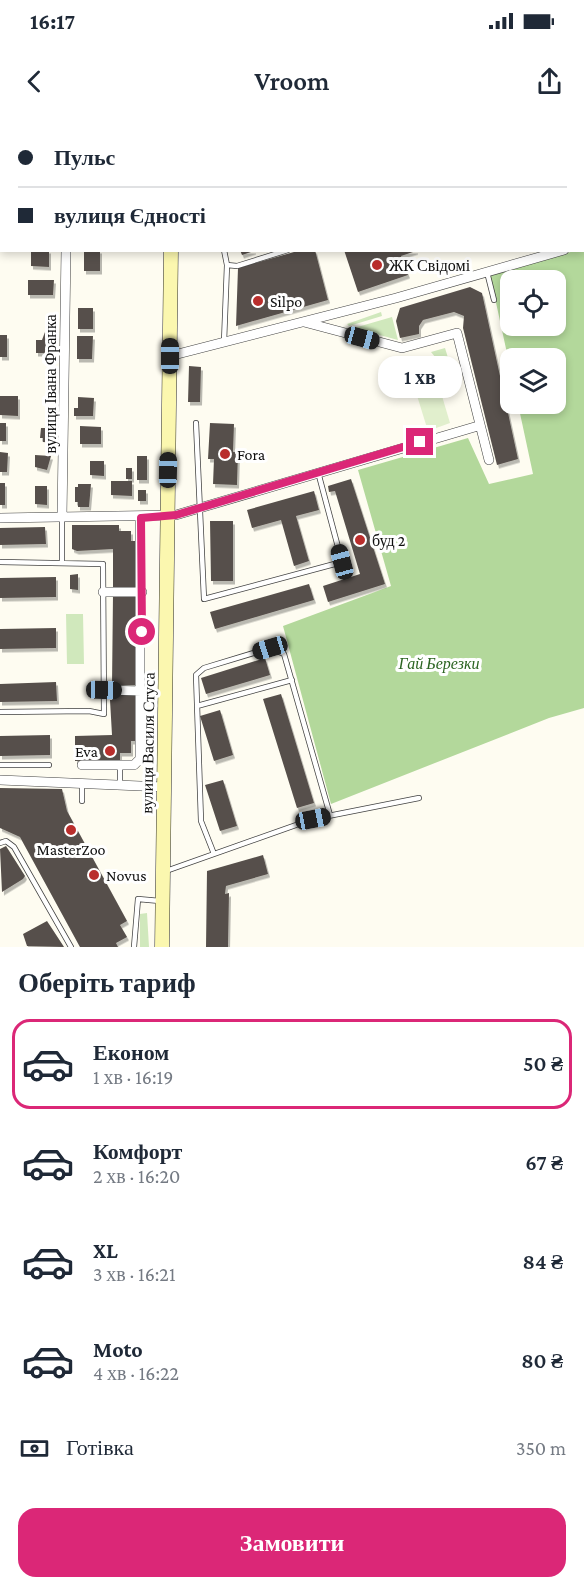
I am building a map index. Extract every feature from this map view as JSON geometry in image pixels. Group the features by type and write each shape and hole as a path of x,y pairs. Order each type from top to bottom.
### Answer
{"main road":[{"name":"вулиця Василя Стуса","path":"162,947 170,356 174,252"}],"street":[{"name":"вулиця Івана Франка","path":"62,518 66,252"},
{"path":"170,356 557,252"},
{"path":"301,321 402,348 457,333 478,426 489,460"},
{"path":"0,519 168,516 478,426"},
{"path":"82,765 134,765 140,759 141,518"},
{"path":"103,592 142,592"},
{"path":"104,690 141,691"},
{"path":"0,780 164,787"}],"lane":[{"path":"224,252 227,265 224,342"},
{"path":"227,265 237,266 282,252"},
{"path":"487,272 494,300"},
{"path":"196,423 204,599 342,562 318,472"},
{"path":"62,518 62,563"},
{"path":"0,562 103,564 104,714 89,711 0,712"},
{"path":"214,854 201,821 195,675 204,668 270,648 284,654 330,815"},
{"path":"197,706 292,680"},
{"path":"0,765 48,765"},
{"path":"120,765 120,784"},
{"path":"82,782 82,801"},
{"path":"163,872 313,819 419,798"},
{"path":"0,843 6,841 14,847 71,947"},
{"path":"134,947 138,899 163,901"}],"green space":[{"name":"Гай Березки","path":"570,252 584,252 584,708 549,718 331,804 283,626 391,586 358,470 468,438 489,484 533,474 520,414 566,414 566,348 506,348 503,336 566,336 566,270 508,270"},
{"name":"Гай Березки","path":"500,272 500,321 490,275"},
{"path":"381,312 382,316 349,326 347,324"},
{"path":"392,317 398,340 354,328"},
{"path":"445,348 449,361 440,363 431,352"},
{"path":"437,379 450,423 428,431 414,386"},
{"path":"66,614 83,614 84,664 67,664"},
{"path":"147,913 149,947 140,947 140,914"}],"building":[{"path":"31,252 49,252 49,267 31,266"},
{"path":"84,252 100,252 100,271 84,271"},
{"path":"294,252 316,252 328,300 236,326 238,268"},
{"name":"ЖК Свідомі","path":"345,252 413,252 401,256 408,275 358,292"},
{"path":"28,280 54,280 53,295 28,295"},
{"path":"470,287 482,293 500,376 500,414 508,414 518,459 497,465 463,328 464,316 454,312 423,320 419,326 419,334 400,338 396,321 400,308"},
{"path":"78,308 93,308 93,329 78,329"},
{"path":"45,332 56,333 54,353 36,353 36,340 42,340"},
{"path":"0,335 7,335 7,357 0,357"},
{"path":"77,336 93,336 92,359 77,359"},
{"path":"189,366 201,367 200,402 188,402"},
{"path":"0,396 18,396 18,416 0,415"},
{"path":"78,397 94,398 93,416 74,416 74,408 78,408"},
{"path":"0,423 6,423 6,441 0,441"},
{"path":"210,423 234,424 233,452 238,452 237,485 213,484 214,459 208,459"},
{"path":"45,425 55,427 55,443 43,442 43,438 40,438 41,428 45,428"},
{"path":"80,426 101,427 101,444 80,444"},
{"path":"0,452 8,453 7,472 0,472"},
{"path":"35,455 51,456 47,470 35,467"},
{"path":"137,456 147,456 147,480 137,480"},
{"path":"90,461 104,461 104,476 90,475"},
{"path":"126,468 132,468 132,479 126,479"},
{"name":"буд 2","path":"351,479 385,584 328,602 323,586 360,574 335,491 329,492 328,486"},
{"path":"111,481 132,481 132,496 111,495"},
{"path":"0,483 5,483 5,505 0,505"},
{"path":"78,484 91,484 89,507 78,507 78,502 75,502 75,487 78,487"},
{"path":"35,486 47,486 47,505 35,504"},
{"path":"138,490 146,490 146,501 138,501"},
{"path":"314,491 319,510 296,516 309,561 294,566 281,520 252,528 247,510"},
{"path":"210,521 233,521 233,581 211,581"},
{"path":"72,525 119,525 119,531 131,531 131,541 138,541 138,587 113,587 113,549 77,551 72,549"},
{"path":"45,527 46,544 0,545 0,528"},
{"path":"78,574 78,590 70,589 70,575"},
{"path":"56,577 56,597 0,598 0,578"},
{"path":"309,584 314,600 215,629 210,612"},
{"path":"113,595 140,596 139,685 112,685"},
{"path":"56,628 56,648 0,649 0,629"},
{"path":"265,658 270,675 206,694 201,678"},
{"path":"56,682 57,701 0,702 0,684"},
{"path":"112,694 136,694 137,741 131,741 131,753 120,753 120,760 75,761 75,736 112,735 110,700 112,700"},
{"path":"281,694 314,803 297,808 263,699"},
{"path":"220,710 233,755 214,761 200,716"},
{"path":"50,735 50,755 0,756 0,736"},
{"path":"223,780 237,826 220,831 205,785"},
{"path":"0,788 62,789 67,811 127,921 120,925 127,937 116,943 118,947 80,947 20,837 0,828"},
{"path":"6,846 25,876 2,892 0,849"},
{"path":"263,855 268,874 226,886 225,894 229,893 228,947 206,947 207,871"},
{"path":"47,921 64,947 27,946 23,934"}],"place":[{"name":"ЖК Свідомі","path":"377,265"},
{"name":"Silpo","path":"258,301"},
{"name":"Fora","path":"225,454"},
{"name":"буд 2","path":"360,540"},
{"name":"Eva","path":"110,751"},
{"name":"MasterZoo","path":"71,830"},
{"name":"Novus","path":"94,875"}],"route":[{"path":"142,632 141,518 176,515 420,442"}]}
